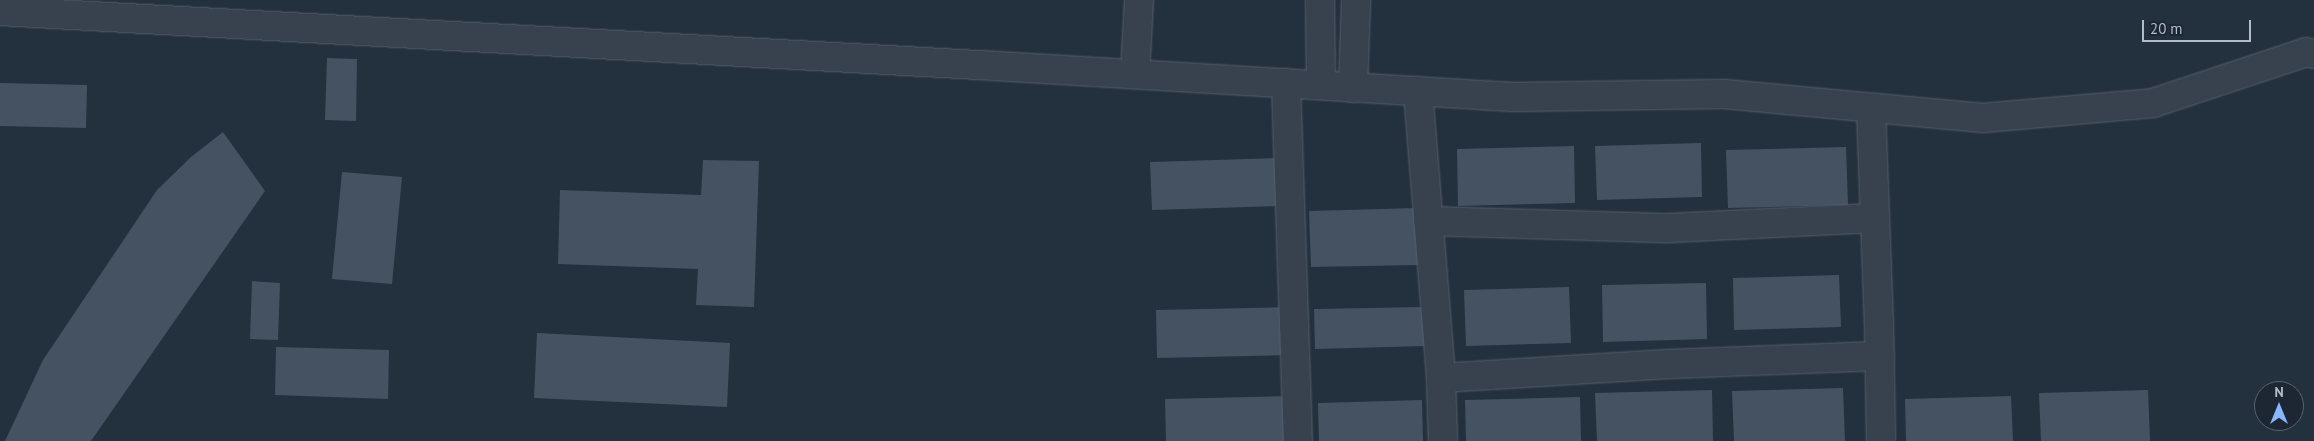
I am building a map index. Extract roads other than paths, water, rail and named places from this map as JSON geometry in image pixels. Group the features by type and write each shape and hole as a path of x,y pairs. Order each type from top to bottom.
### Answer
{"street":[{"path":"1135,74 1139,0"},
{"path":"1320,0 1320,85"},
{"path":"1352,88 1356,0"},
{"path":"0,11 1135,74 1513,97 1724,94 1983,118 2153,103 2306,52 2314,54"},
{"path":"1286,83 1298,441"},
{"path":"1418,91 1441,378 1444,441"},
{"path":"1871,108 1880,356 1881,441"},
{"path":"1428,221 1668,228 1875,218"},
{"path":"1441,378 1668,364 1880,356"}]}
